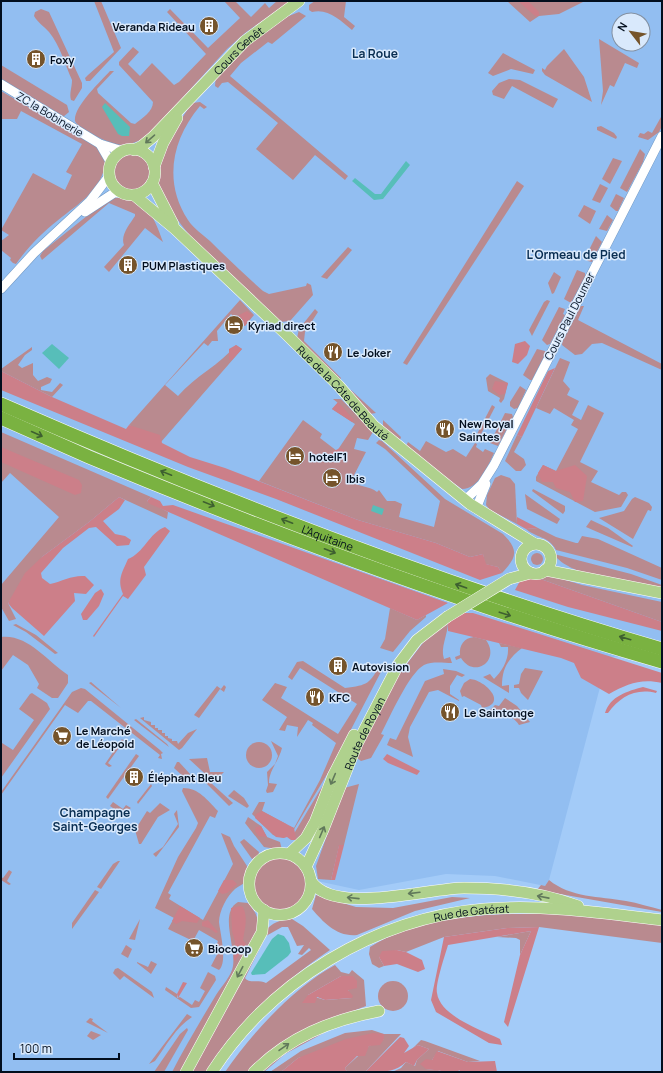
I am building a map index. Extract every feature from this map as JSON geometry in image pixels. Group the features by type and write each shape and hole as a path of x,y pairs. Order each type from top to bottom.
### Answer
{"highway":[{"name":"L'Aquitaine","path":"1,404 100,446 379,557 500,599 662,649"},
{"name":"L'Aquitaine","path":"1,418 88,457 375,569 588,641 662,662"}],"main road":[{"name":"Cours Genêt","path":"184,106 245,41 299,1"},
{"path":"184,106 163,143 154,167 152,183 144,192 134,195 122,193 116,189 109,176 111,164 114,158 129,150 142,146 184,106"},
{"path":"129,150 145,153 154,167"},
{"name":"Rue de la Côte de Beauté","path":"152,183 175,228"},
{"name":"Rue de la Côte de Beauté","path":"134,195 175,228 334,381 374,426 476,509 535,544"},
{"name":"Rue de la Côte de Beauté","path":"504,526 516,540 522,557"},
{"path":"550,558 548,567 536,574 531,573 523,567 522,557 526,548 535,544 546,548 550,558 569,574"},
{"name":"Route de Royan","path":"509,579 522,557"},
{"path":"545,570 662,593"},
{"name":"Route de Royan","path":"289,854 306,838 315,822 333,776 392,663 419,636 447,617 509,579 531,573"},
{"name":"Route de Royan","path":"306,867 323,830 358,744 398,665 419,636"},
{"path":"348,767 344,763 365,721 365,714"},
{"path":"311,881 308,896 304,903 290,913 277,914 264,910 253,899 250,892 249,880 253,868 258,862 272,854 289,854 299,859 306,867 314,887 351,899 370,900 463,888 488,889 520,893 566,902 594,912"},
{"name":"Rue de Gatérat","path":"212,1072 235,1040 276,997 335,956 350,948 398,928 460,912 483,909 534,908 594,912 662,920"},
{"path":"186,1072 262,932 264,910"},
{"name":"Rue de Gatérat","path":"220,1072 251,1032 296,983"},
{"path":"254,1072 269,1057 287,1044 307,1033 340,1020 379,1011"}],"street":[{"name":"ZC la Bobinerie","path":"1,84 100,144 129,150"},
{"name":"Cours Paul Doumer","path":"476,509 489,475 662,136"},
{"name":"ZC la Bobinerie","path":"100,144 111,164"},
{"path":"1,289 34,253 90,201 109,176"},
{"path":"60,229 114,193 122,193"},
{"name":"Cours Paul Doumer","path":"465,500 478,489 489,475"}],"shaded area":[{"path":"1,1 662,1 662,656 608,657 549,880 545,886 495,876 446,874 359,890 280,873 239,961 172,1072 1,1072"},
{"path":"94,1 101,1 121,48 90,81 86,81 85,78 114,52"},
{"path":"224,1 235,1 251,17 265,3 269,8 277,1 291,1 245,33 227,49 147,137 131,144 121,145 95,136 77,124 75,121 78,109 88,94 110,71 114,71 97,89 98,93 131,123 135,124 144,117 153,106 153,102 119,65 119,62 133,47 139,52 128,64 140,76 152,63 174,85 179,82 206,54 167,12 170,9 208,48 240,18"},
{"path":"315,1 346,1 344,17 355,26 352,30 329,13 318,11 312,12 309,10 309,5"},
{"path":"507,1 585,1 559,14 539,16 530,22"},
{"path":"518,1 528,1 539,12 539,16 535,16"},
{"path":"41,9 49,12 82,83 82,88 74,101 71,100 70,97 72,80 59,49 53,37 34,16 35,12"},
{"path":"299,12 306,16 272,44 268,42 241,63 230,76 348,176 345,180 315,155 293,180 256,149 278,123 228,82 222,83 218,88 215,86 216,74 232,57 281,19"},
{"path":"599,39 611,46 611,52 621,52 639,63 637,68 625,63 614,87 610,85 601,105 603,91"},
{"path":"564,49 584,77 592,102 545,75 542,71 542,68 545,70 547,66"},
{"path":"503,53 535,70 533,74 511,69 493,76 488,73"},
{"path":"1,65 67,105 69,112 63,117 1,80"},
{"path":"509,79 520,80 558,99 553,108 512,86 504,99 493,95 492,91 499,83"},
{"path":"1,91 98,147 106,157 101,178 96,187 82,201 40,236 16,264 13,263 10,260 11,258 1,250 1,241 9,235 1,230 33,173 65,190 72,175 66,172 82,144 21,111 17,119 1,119"},
{"path":"200,102 207,107 204,109 200,106 190,119 177,147 174,161 173,176 175,191 180,206 193,226 263,291 269,294 306,286 307,283 311,285 313,295 290,321 280,322 202,249 175,216 158,188 156,176 165,147 175,128 192,103"},
{"path":"105,103 130,127 129,136 122,136 118,134 102,107"},
{"path":"661,117 662,126 659,132 648,140 638,137 640,133 644,134 648,131 652,133"},
{"path":"601,126 614,133 617,137 616,139 597,130 597,127"},
{"path":"640,149 645,154 643,162 627,192 620,188"},
{"path":"136,154 145,159 149,165 149,179 145,185 136,190 128,190 119,185 115,179 114,168 119,159 125,155"},
{"path":"613,158 622,161 610,184 602,179"},
{"path":"406,161 410,165 383,199 374,200 352,181 355,178 375,194 381,194"},
{"path":"517,181 524,186 407,365 403,363"},
{"path":"600,184 608,188 600,203 592,200"},
{"path":"616,194 624,198 618,211 610,206"},
{"path":"113,197 133,201 141,204 147,209 156,223 163,242 145,228 109,272 104,267 124,245 124,234 135,214 109,203 42,260 40,256 43,251 107,200"},
{"path":"584,205 596,211 590,224 578,216"},
{"path":"607,215 613,220 607,231 599,229"},
{"path":"596,236 602,242 592,262 585,258"},
{"path":"348,247 352,250 327,279 321,277"},
{"path":"577,270 585,273 585,277 571,303 564,299"},
{"path":"554,272 561,277 554,293 552,294 548,283"},
{"path":"240,300 254,315 245,326 240,324 231,314 217,331 218,341 212,341 208,346 204,343 165,385 178,396 192,382 223,359 236,345 242,349 161,442 129,425"},
{"path":"547,300 550,301 532,336 529,330 544,302"},
{"path":"579,306 584,306 578,320 662,364 662,370 602,343 592,344 582,354 575,355 562,345 563,337"},
{"path":"559,307 565,309 563,314 565,315 550,344 547,345 542,340"},
{"path":"315,309 318,312 305,332 304,341 341,378 339,381 297,338 299,329"},
{"path":"247,311 252,315 245,326 239,315"},
{"path":"525,341 530,346 527,355 518,364 512,362 515,344"},
{"path":"52,344 69,358 59,369 42,353"},
{"path":"236,345 242,349 232,360 229,360 229,349"},
{"path":"32,347 32,350 25,355 18,365 22,368 33,363 33,375 38,381 47,377 52,379 50,383 41,387 41,390 52,392 60,383 63,385 52,397 1,371 1,369"},
{"path":"537,349 545,351 546,353 532,380 530,380 523,375"},
{"path":"560,358 570,362 563,381 570,389 567,395 579,401 572,415 581,420 588,405 604,413 580,462 598,471 591,482 619,495 622,492 626,492 628,495 621,507 595,512 536,481 536,477 543,465 556,471 578,429 571,425 574,420 554,408 550,414 536,408"},
{"path":"555,368 522,437 517,435 548,371"},
{"path":"1,371 52,397 126,429 129,425 160,435 162,443 190,457 225,468 358,520 436,543 470,557 483,554 486,564 498,567 502,573 480,580 276,499 188,467 1,390"},
{"path":"490,374 508,383 504,399 501,403 499,401 500,398 488,391 486,378"},
{"path":"495,381 508,383 505,394 499,395 492,389"},
{"path":"520,386 526,390 518,408 514,409 510,406 510,402"},
{"path":"351,390 376,413 370,414 350,394"},
{"path":"333,399 341,399 373,432 368,440 357,438 354,449 366,452 351,481 377,492 379,490 387,501 395,501 402,504 399,517 434,527 440,501 385,449 376,443 379,440 382,441 445,499 503,534 512,545 514,554 511,562 502,573 498,567 485,564 483,554 470,557 436,543 358,520 259,481 303,420 322,434 320,438 337,451 355,424 332,409 338,403"},
{"path":"338,402 354,420 352,422 332,409"},
{"path":"492,405 495,407 479,438 476,436"},
{"path":"505,413 512,414 513,417 498,446 490,443"},
{"path":"383,420 401,437 400,440 383,428"},
{"path":"1,432 151,497 147,501 168,512 167,519 119,497 89,522 43,556 8,603 16,619 9,621 1,607 1,585 59,517 10,473 1,483"},
{"path":"517,435 522,437 514,452 524,459 526,465 521,471 516,471 505,461"},
{"path":"426,441 446,452 453,449 466,457 475,443 477,444 476,447 483,452 485,449 494,453 486,470 478,481 468,488 462,489 407,451 406,446 408,442 420,451"},
{"path":"1,447 79,480 82,485 81,493 75,495 1,462"},
{"path":"340,448 344,450 342,458 332,460 330,456 332,452"},
{"path":"543,465 556,471 575,465 587,476 583,501 575,502 570,492 556,488 553,482 542,482 538,473"},
{"path":"501,475 510,478 515,484 517,524 490,510 486,505 487,495 495,478"},
{"path":"533,489 565,506 565,511 563,514 532,491"},
{"path":"525,494 560,519 557,524 527,509"},
{"path":"119,497 125,500 119,509 103,521 115,534 125,536 131,540 129,545 117,546 96,527 89,528 63,548 41,573 42,578 50,584 72,577 85,576 94,585 86,594 74,593 75,601 44,636 8,603 25,573 43,556 89,522"},
{"path":"151,497 160,501 163,506 173,505 448,603 417,620 150,504 147,501"},
{"path":"635,497 649,503 652,507 651,511 648,510 633,539 599,518 624,511"},
{"path":"373,505 384,509 382,515 371,511"},
{"path":"517,517 538,528 526,529 517,524"},
{"path":"591,520 608,528 633,546 632,547 586,527"},
{"path":"165,527 170,531 144,567 146,575 128,599 123,596 94,637 93,636 123,594 120,580 128,559 134,556 159,530"},
{"path":"538,528 556,537 576,543 578,543 582,536 598,539 662,568 662,580 627,568 556,550 550,542 526,529"},
{"path":"535,553 539,553 543,559 539,565 535,565 531,561 531,557"},
{"path":"554,554 631,574 662,585 662,589 620,582 587,574 562,562"},
{"path":"549,575 582,585 662,602 662,622 535,577"},
{"path":"535,577 662,622 662,631 568,607 515,590 520,581"},
{"path":"101,589 104,594 99,606 87,620 83,620 81,614 95,593"},
{"path":"390,608 417,620 426,615 426,617 410,631 393,652 380,648 385,639"},
{"path":"461,613 473,613 662,673 662,683 647,681 634,683 609,694 581,678 574,663 561,658 448,631 448,622"},
{"path":"448,622 443,654 444,659 450,657 452,663 431,663 424,665 418,670 400,696 381,734 384,735 371,758 361,761 357,758 357,752 393,682 432,631"},
{"path":"16,624 36,635 58,653 55,654 26,632 13,625"},
{"path":"1,637 11,637 29,644 68,675 68,683 58,698 52,698 37,688 39,684 28,665 13,655 1,671"},
{"path":"474,637 486,640 490,648 488,660 484,665 479,667 472,667 466,664 461,658 456,660 455,657 460,655 461,645 465,640"},
{"path":"499,643 522,648 507,664 503,674 502,686 509,685 509,693 483,677 490,674 494,679 504,665 508,647 501,647"},
{"path":"303,661 345,688 364,684 371,680 380,664 384,666 332,766 293,831 287,837 289,826 294,828 320,780 336,743 312,725 313,723 308,720 297,737 298,727 287,725 285,731 279,730 287,717 262,700 275,683 287,687 281,698 338,734 357,704 300,668 292,680 288,677 297,662"},
{"path":"525,668 543,671 528,700 521,693 519,688 514,688 514,685 519,684 521,674"},
{"path":"443,669 456,671 465,675 462,677 457,675 450,686 450,694 459,701 438,690 429,692 410,727 408,737 413,757 387,745 390,738 396,740 425,681 444,674"},
{"path":"470,679 482,683 492,692 494,702 490,706 482,708 481,705 464,696 462,697 460,691 464,683"},
{"path":"91,682 121,708 89,683"},
{"path":"224,685 226,687 224,692 220,689 199,718 194,715 217,686 221,689"},
{"path":"643,687 657,691 656,693 641,692 629,695 618,702 608,713 605,713 607,707 615,698 631,690"},
{"path":"81,688 85,689 160,750 163,753 161,754 162,759 158,758 160,755 91,701 88,701 78,713 65,705 1,795 1,792 72,692"},
{"path":"32,693 47,703 50,709 1,778 1,745 2,743 13,750 34,720 19,709"},
{"path":"505,698 517,706 530,722 519,725 514,719 506,714 496,711 489,711 495,705 499,706"},
{"path":"144,717 144,720 151,722 151,725 155,725 155,728 162,730 162,733 165,733 165,736 168,736 168,738 172,739 172,741 177,741 178,744 188,733 197,729 179,750 140,718"},
{"path":"136,719 167,744 169,747 134,720"},
{"path":"122,739 124,741 108,763 112,766 109,767 105,764"},
{"path":"271,741 282,748 269,778 269,783 277,784 273,792 267,793 267,772 275,764 278,756"},
{"path":"259,742 268,746 272,755 268,764 259,768 250,764 246,755 250,746"},
{"path":"136,754 139,756 108,799 106,797"},
{"path":"387,754 420,771 417,775 388,763 383,759"},
{"path":"207,758 210,772 224,772 214,782 189,759"},
{"path":"177,762 179,762 190,774 188,778 186,779 174,768"},
{"path":"332,770 309,824 297,842 292,837"},
{"path":"199,772 233,803 229,806 201,778"},
{"path":"151,784 152,786 138,804 137,802"},
{"path":"359,784 344,845 339,846 331,880 318,879 316,866 344,788"},
{"path":"183,788 198,792 218,811 215,818 210,816 168,893 171,895 169,899 203,920 233,864 221,833 230,837 247,866 245,882 235,889 229,896 220,913 219,922 223,961 219,970 211,966 220,949 216,946 218,941 199,930 193,941 168,929 174,918 155,908 178,857 198,823 182,791"},
{"path":"234,790 244,798 249,806 247,808 228,796"},
{"path":"113,802 123,809 126,805 131,808 125,812 122,810 119,812 110,806"},
{"path":"259,802 265,802 262,811 286,824 284,838 273,835 252,814"},
{"path":"160,803 170,810 158,817 141,844 139,844 135,830 147,811 150,813"},
{"path":"177,810 179,827 156,857 153,854 163,847 178,824 174,814"},
{"path":"262,811 294,828 295,840 291,840 287,837 276,837 255,818 256,814"},
{"path":"248,817 261,826 267,837 280,842 282,850 264,847 245,823"},
{"path":"261,826 267,837 258,836 255,831 256,827"},
{"path":"244,839 259,852 258,856 252,859 240,842"},
{"path":"339,845 344,845 335,880 331,880"},
{"path":"279,858 289,860 298,866 304,875 306,885 304,895 298,904 289,910 279,912 269,910 260,904 254,895 252,885 254,875 260,866 269,860"},
{"path":"120,861 101,889 97,887 113,864"},
{"path":"9,870 12,872 7,881 11,884 9,885 1,880 1,877 3,878"},
{"path":"224,880 233,880 237,884 227,893 222,894 218,891"},
{"path":"549,880 558,886 576,893 630,902 662,910 662,912 537,890 541,885 545,886"},
{"path":"95,890 99,892 72,929 72,923"},
{"path":"316,895 356,907 393,908 452,897 470,898 415,911 357,935 350,935 343,934 326,924 312,909"},
{"path":"238,902 248,903 253,909 258,922 258,930 180,1072 172,1072 199,1023 232,970 233,958 229,922 232,907"},
{"path":"180,906 200,918 197,923 182,921 176,924 172,921"},
{"path":"240,906 243,907 245,911 246,923 243,940 246,944 235,961 235,941 232,931 231,908"},
{"path":"515,914 563,914 662,925 662,943 539,927 507,928 444,937 406,952 397,950 379,957 384,966 379,968 372,964 369,954 370,947 386,938 404,931 422,925 459,918"},
{"path":"140,919 135,940 129,939"},
{"path":"292,919 303,926 330,950 294,976 262,1005 232,1037 206,1072 188,1072 264,932 273,924","holes":["282,927 288,927 297,946 304,945 298,954 302,955 309,948 311,950 266,983 247,980 245,978 266,936"]},
{"path":"208,920 218,932 216,933 209,928 202,926 202,922"},
{"path":"539,927 508,1027 504,1022 520,955 531,931 448,945 437,984 437,993 440,1001 445,1009 453,1015 473,1027 500,1039 502,1045 489,1043 436,1012 431,1000 444,937 507,928"},
{"path":"531,931 520,955 520,940 516,938 497,937"},
{"path":"278,934 284,936 289,943 291,952 265,974 252,975 251,973 272,939"},
{"path":"126,945 132,949 128,958 121,954"},
{"path":"397,950 406,952 422,960 425,969 418,972 397,964 384,966 379,957 382,951"},
{"path":"151,961 157,964 151,974 137,963 148,967"},
{"path":"335,965 341,972 349,974 352,970 364,980 366,1006 348,1013 250,1072 225,1072 274,1012 319,975","holes":["341,976 352,998 325,1000 308,995"]},
{"path":"118,968 152,992 154,998 124,976 120,980 113,973 115,969"},
{"path":"208,972 215,976 216,980 199,1007 191,1008 165,990 166,987 177,994 177,998 180,997 192,1005 195,1000 199,1002 205,991 200,988"},
{"path":"341,976 353,976 357,981 357,988 348,990 353,996 352,998 325,1000 317,997 315,1003 302,1003 308,995"},
{"path":"393,981 404,985 408,996 404,1007 393,1011 382,1007 378,996 382,985"},
{"path":"183,982 187,983 178,998 177,994"},
{"path":"187,1014 192,1017 176,1031 155,1061 149,1064"},
{"path":"90,1018 93,1019 92,1021 108,1033 86,1022"},
{"path":"187,1028 188,1030 164,1072 154,1072 180,1034"},
{"path":"331,1029 285,1054 264,1072 260,1072 283,1052 302,1041"},
{"path":"372,1030 384,1034 401,1034 365,1072 347,1072 345,1068 369,1046 384,1039 298,1058 281,1072 270,1072 301,1051 345,1033"},
{"path":"91,1031 101,1035 93,1040 87,1036"},
{"path":"373,1033 384,1034 384,1039 380,1045 369,1046 365,1056 357,1056 345,1068 347,1072 281,1072 298,1058 346,1039"},
{"path":"400,1037 404,1038 409,1046 404,1053 418,1045 429,1049 417,1060 414,1066 406,1062 402,1066 392,1070 382,1072 365,1072"},
{"path":"421,1040 480,1061 468,1062 438,1051 426,1069 438,1070 441,1072 392,1072 401,1068 406,1062 415,1066 417,1060 429,1049 418,1045 412,1049"},
{"path":"437,1051 468,1062 495,1061 497,1072 461,1072 459,1070 458,1072 426,1069 420,1064 426,1059 432,1060"}],"place":[{"name":"Veranda Rideau","path":"209,26"},
{"name":"Foxy","path":"36,59"},
{"name":"PUM Plastiques","path":"128,265"},
{"name":"Kyriad direct","path":"234,325"},
{"name":"Le Joker","path":"333,352"},
{"name":"New Royal Saintes","path":"445,429"},
{"name":"hotelF1","path":"295,456"},
{"name":"Ibis","path":"332,478"},
{"name":"Autovision","path":"338,666"},
{"name":"KFC","path":"315,697"},
{"name":"Le Saintonge","path":"450,712"},
{"name":"Le Marché de Léopold","path":"62,736"},
{"name":"Éléphant Bleu","path":"134,777"},
{"name":"Biocoop","path":"194,948"}],"district":[{"name":"La Roue","path":"375,53"},
{"name":"L'Ormeau de Pied","path":"576,254"},
{"name":"Champagne Saint-Georges","path":"95,819"}]}
